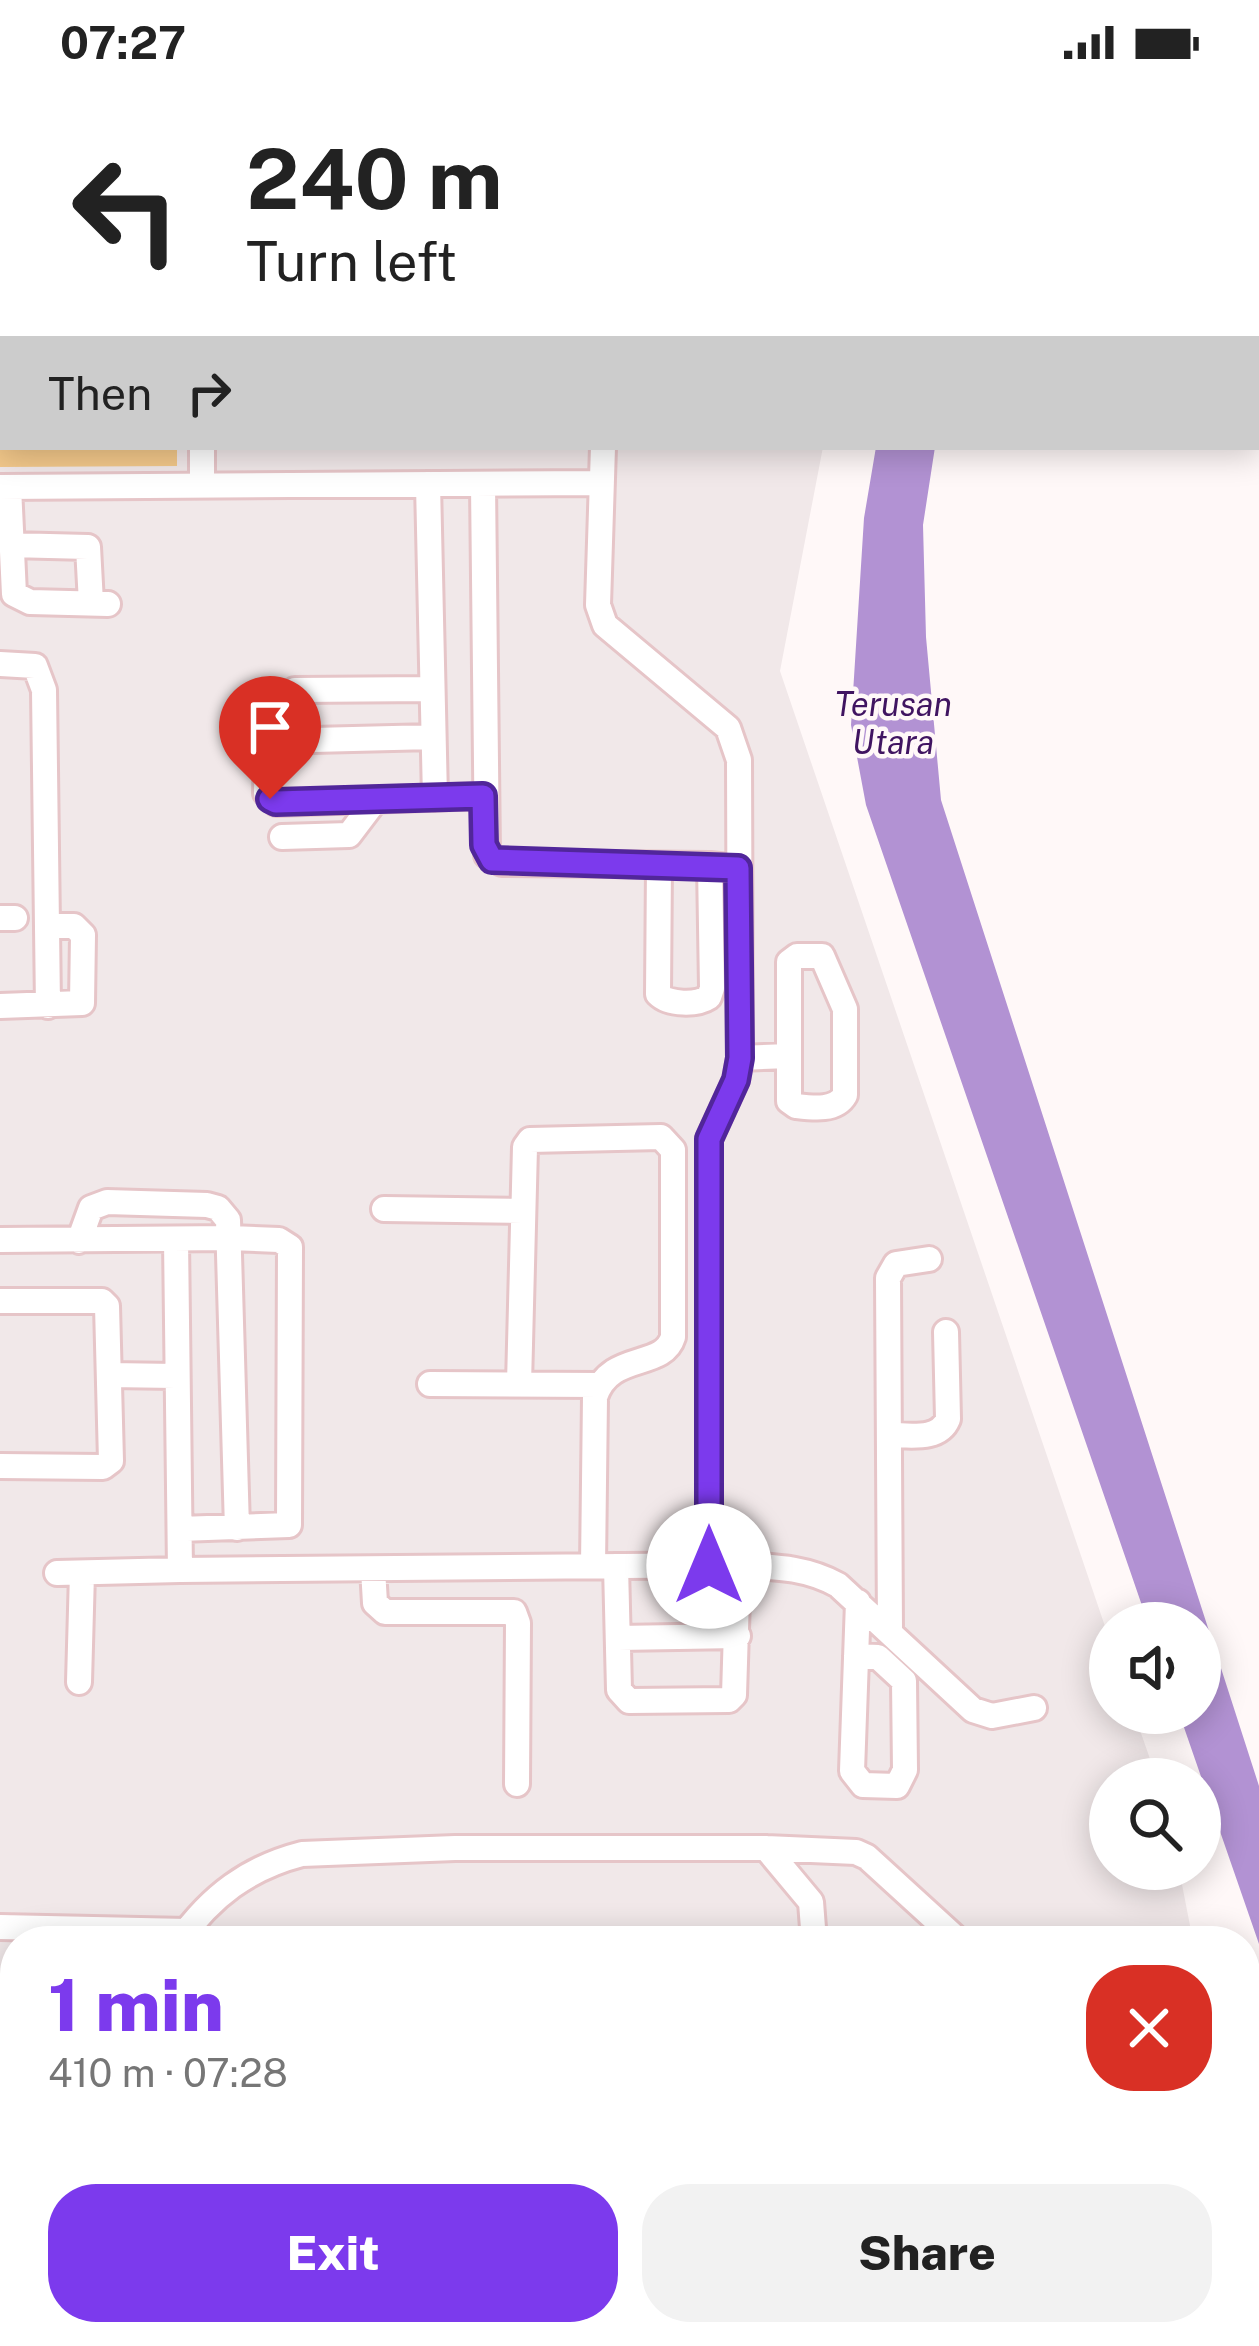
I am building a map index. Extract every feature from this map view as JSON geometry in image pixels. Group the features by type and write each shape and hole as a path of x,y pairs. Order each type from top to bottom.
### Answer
{"lane":[{"path":"202,450 202,485"},
{"path":"603,450 600,615 604,625 712,713 736,742 740,760 740,1058 736,1080 709,1139 709,1566"},
{"path":"10,545 88,547 100,604 21,600 11,586 4,487 601,482"},
{"path":"428,484 435,798"},
{"path":"483,484 484,845 492,860 738,868"},
{"path":"0,664 35,666 44,689 48,1006"},
{"path":"290,738 290,697 295,690 432,688"},
{"path":"434,737 273,741 267,747 266,793 276,802 483,796"},
{"path":"282,837 349,835 374,802"},
{"path":"659,865 658,994 694,1002 709,997 712,988 710,865"},
{"path":"0,1006 79,1006 85,998 83,935 74,926 48,926"},
{"path":"797,956 822,956 845,1009 842,1102 796,1106 789,1100 789,1056 789,962 797,956"},
{"path":"740,1058 789,1056"},
{"path":"519,1384 525,1148 530,1140 661,1137 674,1150 671,1346 619,1366 599,1385 595,1397 604,1566 618,1638 619,1690 629,1701 729,1700 736,1688 738,1565"},
{"path":"79,1241 91,1208 107,1202 218,1208 228,1220 237,1528"},
{"path":"384,1209 522,1211"},
{"path":"0,1240 230,1238 279,1240 290,1247 291,1520 282,1528 180,1529"},
{"path":"176,1239 180,1570"},
{"path":"890,1632 888,1278 896,1264 928,1258"},
{"path":"0,1301 102,1301 110,1315 112,1461 103,1467 0,1466"},
{"path":"890,1435 936,1434 944,1428 948,1419 946,1332"},
{"path":"110,1375 176,1376"},
{"path":"430,1384 599,1385"},
{"path":"79,1682 70,1573 738,1565 817,1573 858,1602 983,1716 1034,1708"},
{"path":"478,1568 480,1610"},
{"path":"373,1569 375,1603 386,1612 509,1610 517,1616 517,1784"},
{"path":"856,1656 878,1657 904,1682 905,1770 897,1786 863,1785 852,1771 856,1656 858,1602"},
{"path":"618,1638 738,1636"},
{"path":"194,1926 210,1901 277,1861 302,1854 454,1848 847,1850 867,1857 942,1926"},
{"path":"766,1848 812,1902 813,1926"}],"shaded area":[{"path":"0,450 822,450 780,671 1097,1602 1089,1602 1089,1734 1141,1734 1150,1758 1089,1758 1089,1890 1183,1890 1190,1926 0,1926"},
{"path":"0,450 177,450 177,466 0,467"}],"water":[{"name":"Terusan Utara","path":"875,450 935,450 923,525 926,637 941,800 1200,1602 1141,1602 866,805 851,725 864,518"},
{"name":"Terusan Utara","path":"1221,1668 1259,1786 1259,1926 1253,1926 1221,1834 1221,1758 1195,1758 1186,1734 1221,1734"}],"route":[{"path":"270,799 374,802 483,796 484,845 492,860 738,868 740,1058 736,1080 709,1139 709,1566"}]}
